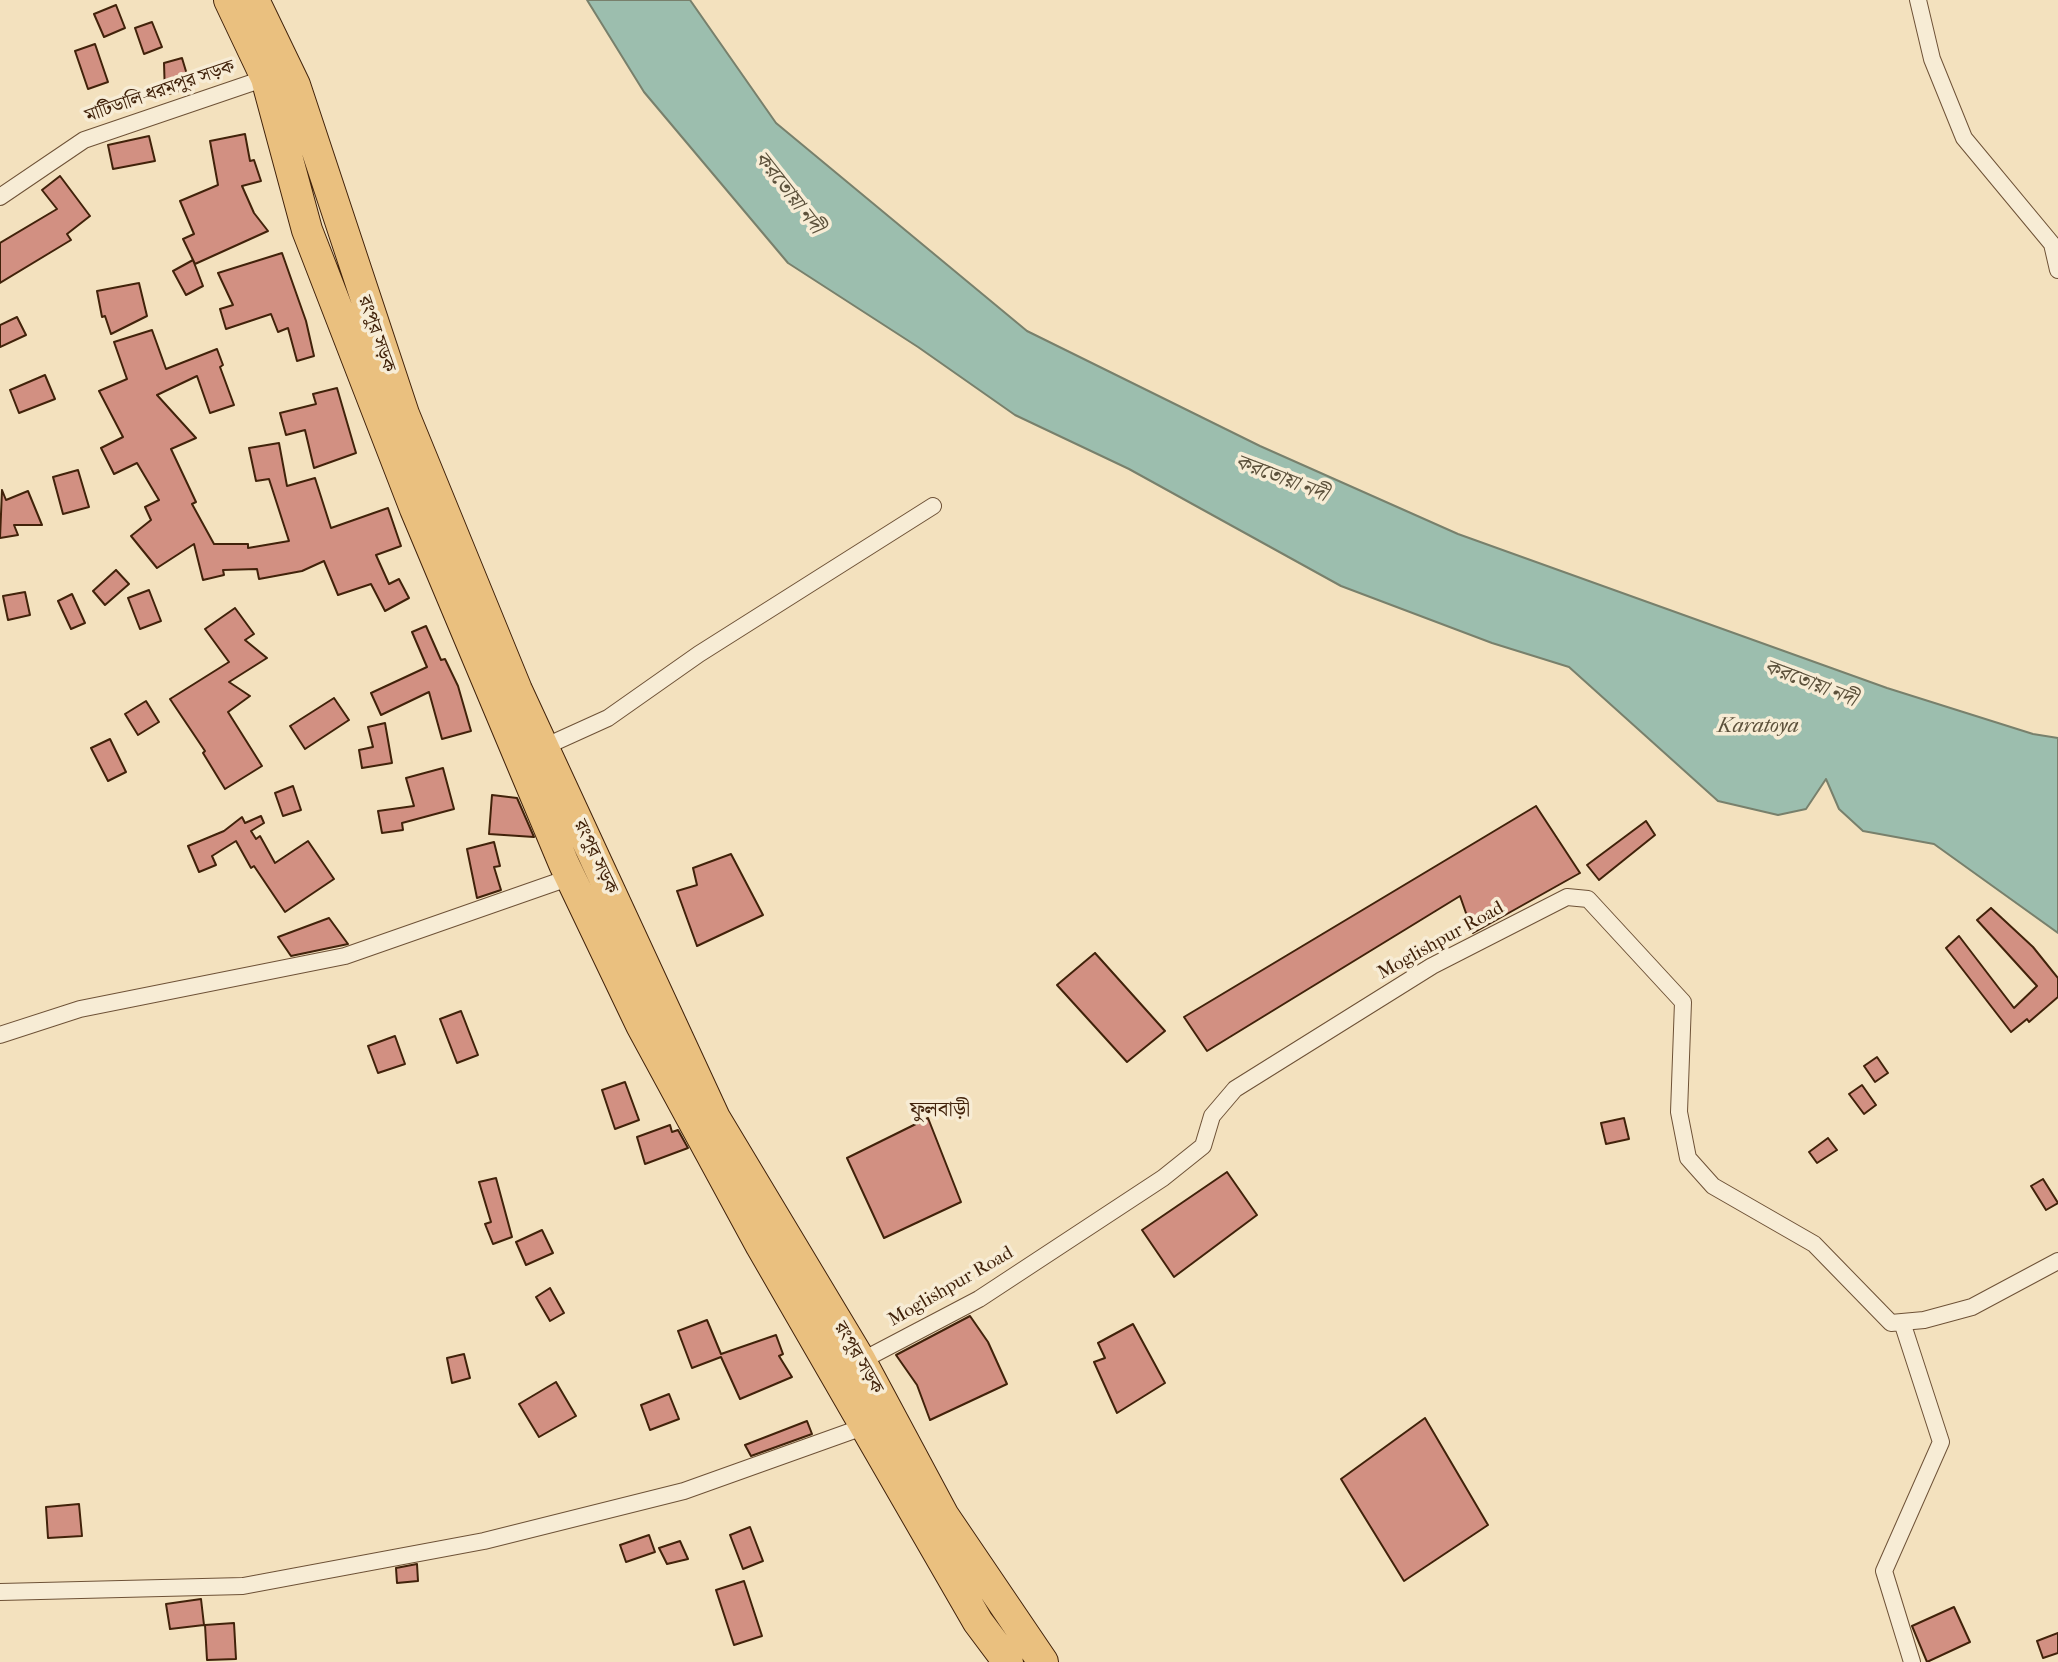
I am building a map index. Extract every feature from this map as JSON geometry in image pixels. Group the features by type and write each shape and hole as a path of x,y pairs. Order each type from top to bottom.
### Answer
{"highway":[{"name":"রংপুর সড়ক","path":"229,0 266,78 307,230 415,509 570,877 641,1025 863,1427 978,1622 1008,1662"},
{"name":"রংপুর সড়ক","path":"254,0 295,85 404,414 544,747 715,1118 861,1362 944,1516 1042,1662"}],"street":[{"path":"1918,0 1932,59 1964,138 2045,234 2052,244 2058,270"},
{"name":"মাটিডালি-ধরমপুর সড়ক","path":"0,197 84,140 266,78"},
{"path":"544,747 608,718 699,654 933,506"},
{"path":"0,1035 80,1009 345,956 570,877"},
{"name":"Moglishpur Road","path":"861,1362 979,1299 1163,1178 1203,1146 1212,1116 1235,1089 1432,966 1567,897 1588,899 1683,1002 1679,1112 1688,1157 1713,1186 1814,1244 1891,1323 1902,1322"},
{"path":"1912,1662 1884,1571 1941,1442 1902,1322 1924,1320 1972,1307 2058,1261"},
{"path":"0,1592 243,1586 484,1541 684,1491 863,1427"}],"water":[{"name":"Karatoya","path":"587,0 690,0 776,123 1027,331 1260,446 1458,534 1887,688 2033,734 2058,738 2058,933 1934,844 1863,831 1839,809 1826,779 1806,809 1778,815 1718,801 1569,667 1492,643 1341,586 1129,469 1015,415 918,347 788,263 644,92"}],"building":[{"path":"116,5 125,28 104,37 94,14"},
{"path":"152,22 162,47 144,54 135,28"},
{"path":"95,44 108,82 88,89 75,51"},
{"path":"182,58 191,88 165,95 164,63"},
{"path":"245,134 250,161 254,160 261,181 242,186 254,213 268,231 195,264 183,239 194,234 180,201 218,185 210,141"},
{"path":"149,136 155,161 113,169 108,145"},
{"path":"60,176 90,216 67,234 71,240 0,283 0,243 57,209 42,190"},
{"path":"282,253 306,321 314,356 297,361 288,328 278,332 271,314 226,329 220,309 233,305 218,273"},
{"path":"193,260 203,286 186,295 173,271"},
{"path":"139,283 147,316 111,334 105,316 102,317 97,291"},
{"path":"17,317 26,335 0,347 0,325"},
{"path":"152,330 166,369 217,349 223,365 220,367 234,405 210,413 197,376 157,395 196,438 171,449 196,502 192,504 214,544 248,544 248,548 289,541 269,479 256,481 249,448 279,443 287,486 315,478 331,528 388,508 401,546 376,555 389,584 399,579 409,598 385,611 371,584 338,595 324,561 302,571 259,579 257,569 223,570 224,575 203,580 194,544 157,568 131,536 151,520 145,507 159,500 137,463 114,474 101,448 123,437 99,391 127,379 114,342"},
{"path":"45,375 55,399 19,413 10,390"},
{"path":"337,388 356,453 314,468 305,430 286,435 280,413 316,404 313,394"},
{"path":"78,470 89,507 63,514 53,477"},
{"path":"2,490 6,500 28,491 42,525 14,525 18,535 0,538"},
{"path":"116,570 129,584 105,605 93,591"},
{"path":"149,590 161,621 140,629 128,598"},
{"path":"25,592 30,615 8,620 3,596"},
{"path":"72,594 85,623 71,629 58,601"},
{"path":"235,608 254,634 245,640 267,658 229,682 250,696 228,712 262,766 225,789 203,753 205,751 170,699 229,662 205,629"},
{"path":"426,626 441,660 445,659 458,686 471,731 442,739 429,692 381,715 371,693 427,667 412,632"},
{"path":"334,698 349,720 305,749 290,726"},
{"path":"146,701 159,722 138,735 125,714"},
{"path":"385,723 392,763 362,768 359,750 373,747 368,727"},
{"path":"110,739 126,772 108,781 91,748"},
{"path":"443,768 454,809 402,823 403,830 382,833 378,811 414,806 406,778"},
{"path":"293,786 301,810 283,816 275,793"},
{"path":"492,795 517,798 534,837 489,834"},
{"path":"1536,806 1580,873 1473,933 1460,896 1207,1051 1184,1017"},
{"path":"261,816 264,823 251,831 256,839 260,836 275,863 308,841 334,879 285,912 254,866 251,868 236,841 212,856 216,865 199,872 188,846 224,831 242,817 245,823"},
{"path":"1646,821 1655,835 1599,880 1587,865"},
{"path":"494,842 500,866 494,867 501,890 477,898 467,849"},
{"path":"731,854 763,915 697,946 677,891 697,885 693,868"},
{"path":"1991,908 2033,947 2058,978 2058,997 2029,1022 2027,1019 2011,1032 1946,948 1959,936 2014,1008 2037,986 1977,920"},
{"path":"329,918 348,944 291,956 278,937"},
{"path":"1095,953 1165,1031 1127,1062 1057,985"},
{"path":"461,1011 478,1055 457,1063 440,1019"},
{"path":"395,1036 405,1064 378,1073 368,1046"},
{"path":"1877,1057 1888,1073 1875,1082 1864,1066"},
{"path":"625,1082 639,1120 615,1129 602,1090"},
{"path":"1862,1085 1876,1105 1864,1114 1849,1094"},
{"path":"928,1118 961,1202 884,1238 847,1158"},
{"path":"1624,1118 1629,1139 1606,1144 1601,1123"},
{"path":"670,1125 672,1132 678,1130 688,1148 645,1164 637,1137"},
{"path":"1828,1138 1837,1150 1817,1163 1809,1152"},
{"path":"1227,1172 1257,1215 1174,1277 1142,1230"},
{"path":"496,1178 512,1237 493,1244 485,1224 491,1222 479,1182"},
{"path":"2043,1179 2058,1203 2046,1210 2031,1186"},
{"path":"542,1230 553,1253 526,1265 516,1242"},
{"path":"550,1288 564,1313 550,1321 536,1297"},
{"path":"970,1316 988,1342 1007,1384 930,1420 917,1385 896,1355"},
{"path":"707,1320 721,1354 776,1335 783,1354 779,1356 792,1377 740,1399 721,1357 692,1368 678,1331"},
{"path":"1133,1324 1165,1383 1117,1413 1094,1362 1105,1358 1098,1343"},
{"path":"464,1354 470,1378 452,1383 447,1358"},
{"path":"556,1382 576,1416 539,1437 519,1404"},
{"path":"669,1394 679,1419 650,1430 641,1405"},
{"path":"1425,1418 1488,1525 1404,1581 1341,1479"},
{"path":"807,1421 812,1434 751,1456 745,1445"},
{"path":"79,1504 82,1536 48,1538 46,1507"},
{"path":"750,1527 763,1561 743,1569 730,1535"},
{"path":"649,1535 655,1552 626,1562 620,1545"},
{"path":"680,1541 688,1559 667,1564 659,1548"},
{"path":"417,1564 418,1581 397,1583 396,1568"},
{"path":"744,1581 762,1636 734,1645 716,1590"},
{"path":"201,1599 204,1625 170,1629 166,1604"},
{"path":"1954,1607 1970,1642 1927,1662 1912,1626"},
{"path":"234,1623 236,1659 207,1660 205,1625"},
{"path":"2058,1633 2058,1653 2043,1658 2037,1641"}],"district":[{"name":"ফুলবাড়ী","path":"940,1111"}],"water label":[{"name":"করতোয়া নদী","path":"788,193"},
{"name":"করতোয়া নদী","path":"1281,479"},
{"name":"করতোয়া নদী","path":"1810,684"}]}
